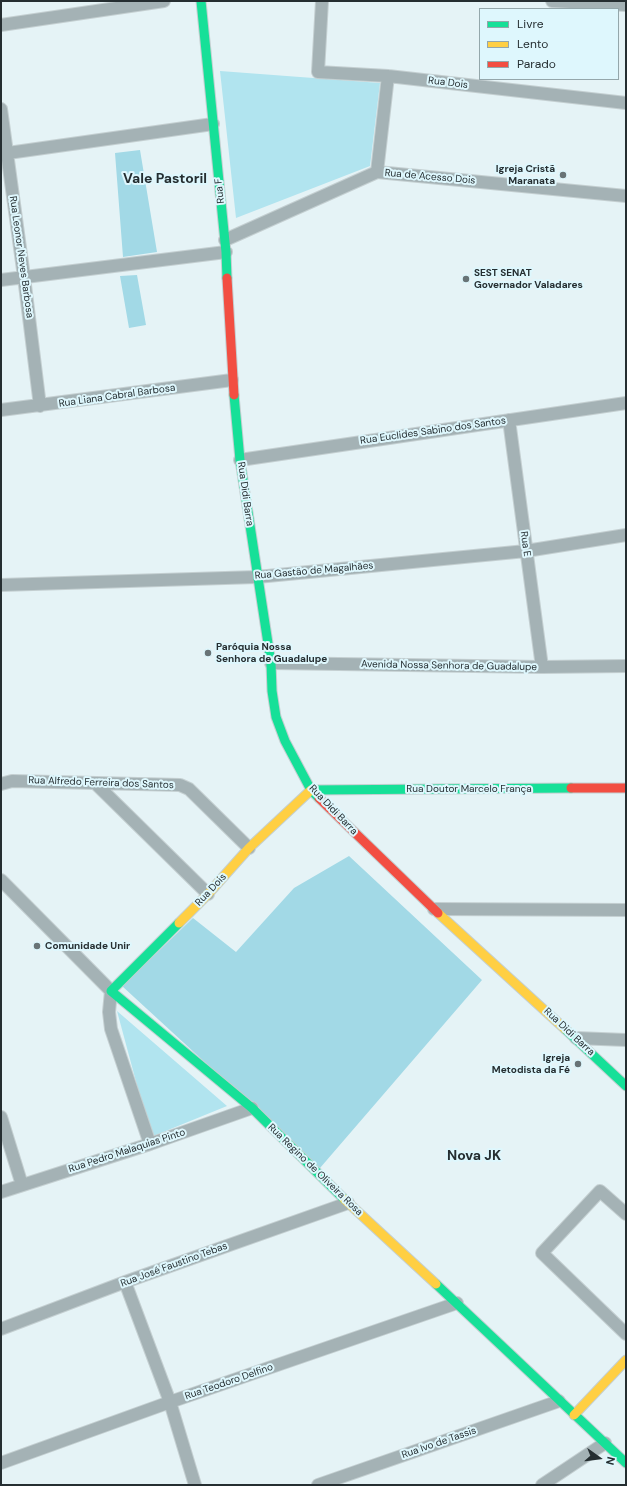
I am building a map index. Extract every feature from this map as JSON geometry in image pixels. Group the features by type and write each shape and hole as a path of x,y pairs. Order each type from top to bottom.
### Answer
{"street":[{"path":"1,25 164,1"},
{"name":"Rua F","path":"201,1 225,246 232,380"},
{"name":"Rua Dois","path":"322,1 318,72 388,76 626,103"},
{"path":"552,1 626,5"},
{"path":"377,172 388,76"},
{"name":"Rua Leonor Neves Barbosa","path":"1,109 4,153 24,277 40,406"},
{"path":"4,153 213,124"},
{"name":"Rua de Acesso Dois","path":"1,280 225,246 377,172 626,196"},
{"name":"Rua Liana Cabral Barbosa","path":"1,410 232,380"},
{"name":"Rua Didi Barra","path":"232,380 240,460 271,663 272,691 276,717 285,741 311,790 434,909 576,1038 626,1086"},
{"name":"Rua Euclides Sabino dos Santos","path":"240,460 626,403"},
{"name":"Rua E","path":"508,420 542,667"},
{"name":"Rua Gastão de Magalhães","path":"1,585 257,577 526,551 626,535"},
{"name":"Avenida Nossa Senhora de Guadalupe","path":"271,663 542,667 626,666"},
{"name":"Rua Alfredo Ferreira dos Santos","path":"1,784 12,781 180,785 189,789 249,848"},
{"path":"95,783 208,894"},
{"name":"Rua Doutor Marcelo França","path":"311,790 626,788"},
{"name":"Rua Dois","path":"111,991 208,894 249,848 311,790"},
{"name":"Rua Regino de Oliveira Rosa","path":"1,880 111,991 252,1108 348,1203 457,1303 626,1463"},
{"path":"434,909 626,910"},
{"path":"111,991 109,1012 111,1029 150,1144"},
{"path":"576,1038 626,1040"},
{"name":"Rua Pedro Malaquias Pinto","path":"1,1192 150,1144 252,1108"},
{"path":"1,1118 22,1185"},
{"path":"626,1214 600,1191 542,1253 626,1334"},
{"name":"Rua José Faustino Tebas","path":"1,1329 125,1282 348,1203"},
{"path":"125,1282 170,1402 195,1485"},
{"name":"Rua Teodoro Delfino","path":"1,1463 170,1402 457,1303"},
{"path":"574,1415 626,1360"},
{"name":"Rua Ivo de Tassis","path":"318,1485 559,1400"},
{"path":"542,1485 605,1443"}],"shaded area":[{"path":"220,71 380,83 370,166 236,218"},
{"path":"140,150 157,252 123,257 115,153"},
{"path":"137,275 146,325 129,328 120,276"},
{"path":"349,856 482,980 320,1168 122,986 193,918 236,952 294,888"},
{"path":"117,1011 227,1106 151,1137"}],"traffic: fast":[{"path":"201,1 226,252 227,278"},
{"path":"234,395 240,460 271,663 272,691 276,717 285,741 311,790 319,798"},
{"path":"311,790 571,788"},
{"path":"179,923 111,991 252,1108 344,1199"},
{"path":"565,1029 626,1086"},
{"path":"436,1284 626,1463"}],"traffic: slow":[{"path":"179,923 208,894 249,848 311,790"},
{"path":"438,913 565,1029"},
{"path":"344,1199 436,1284"},
{"path":"574,1415 626,1360"}],"traffic: jam":[{"path":"227,278 234,395"},
{"path":"571,788 626,788"},
{"path":"319,798 438,913"}],"place":[{"name":"Igreja Cristã Maranata","path":"563,175"},
{"name":"SEST SENAT Governador Valadares","path":"466,279"},
{"name":"Paróquia Nossa Senhora de Guadalupe","path":"208,653"},
{"name":"Comunidade Unir","path":"37,946"},
{"name":"Igreja Metodista da Fé","path":"578,1064"}],"district":[{"name":"Vale Pastoril","path":"165,179"},
{"name":"Nova JK","path":"474,1156"}]}
